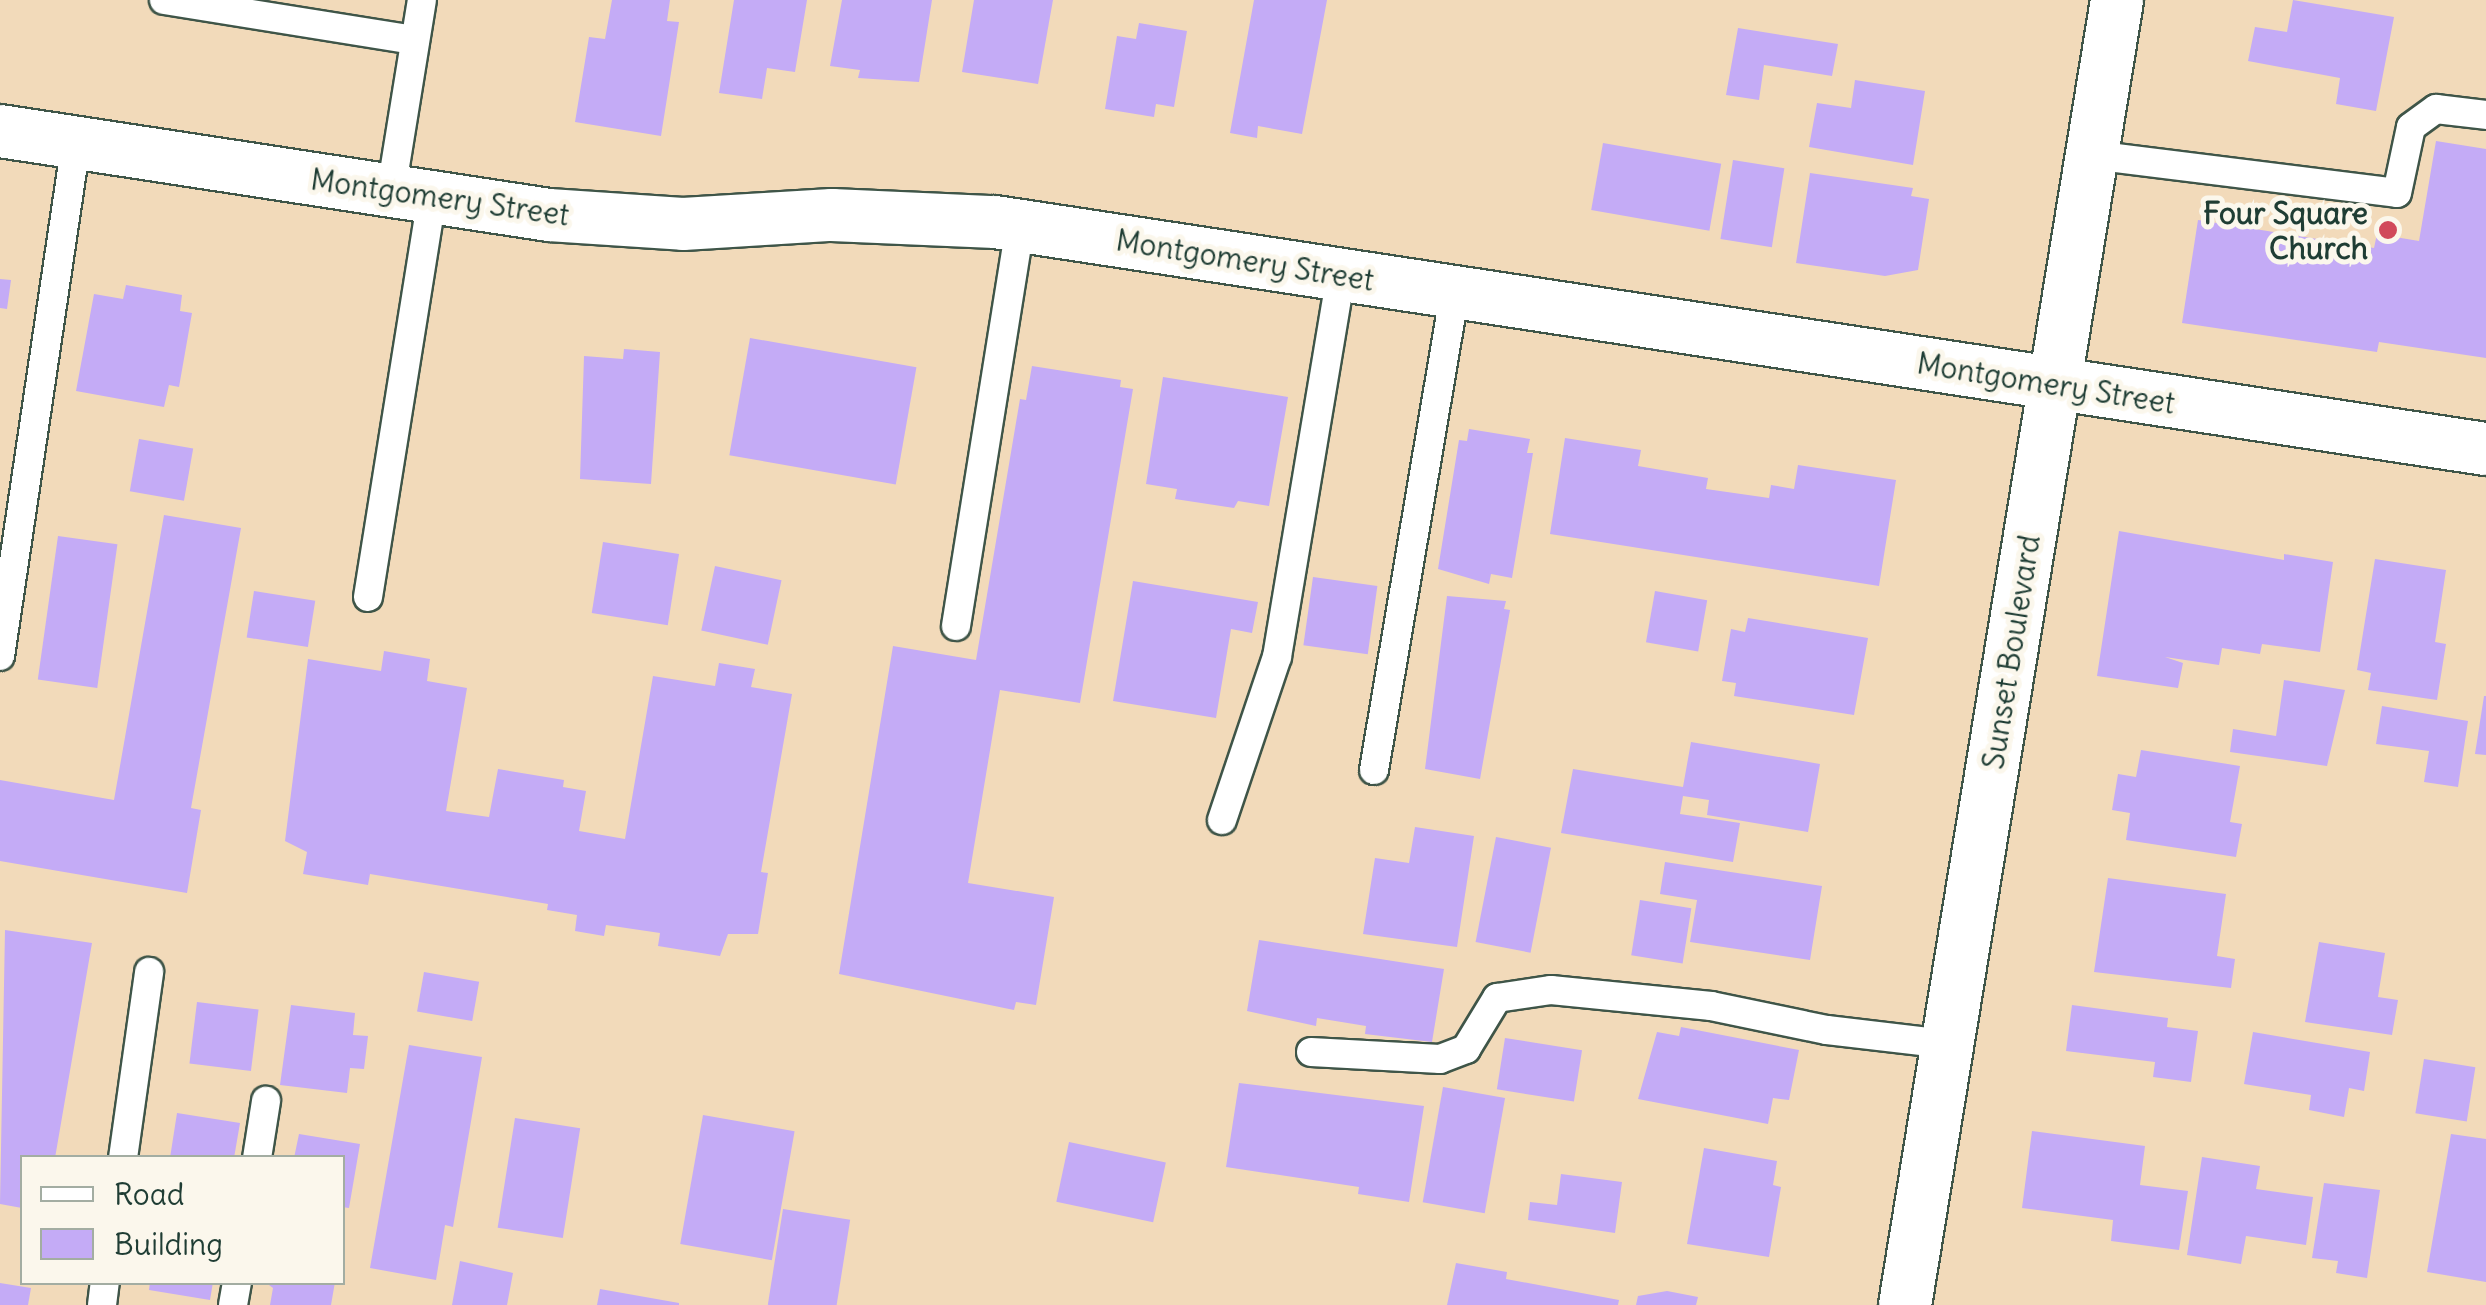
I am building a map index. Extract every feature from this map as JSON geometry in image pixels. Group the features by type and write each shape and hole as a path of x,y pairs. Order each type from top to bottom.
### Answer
{"street":[{"name":"Sunset Boulevard","path":"1904,1305 2117,0"},
{"name":"Montgomery Street","path":"0,131 549,215 683,224 832,215 1020,226 2486,449"}],"lane":[{"path":"164,0 415,40"},
{"path":"368,596 412,194 415,40 422,0"},
{"path":"2092,155 2396,193 2410,126 2436,109 2486,115"},
{"path":"0,656 76,143"},
{"path":"956,626 1020,226"},
{"path":"1222,820 1277,656 1341,275"},
{"path":"1374,770 1455,292"},
{"path":"123,1155 149,972"},
{"path":"1311,1052 1440,1060 1466,1049 1497,998 1551,990 1711,1006 1827,1030 1948,1044"},
{"path":"257,1155 266,1102"}],"building":[{"path":"612,0 670,0 667,21 679,22 661,136 575,122 589,37 605,39"},
{"path":"734,0 807,0 795,72 767,68 762,99 719,93"},
{"path":"842,0 932,0 919,82 858,78 860,70 830,66"},
{"path":"974,0 1053,0 1038,84 962,72"},
{"path":"1254,0 1327,0 1302,134 1258,126 1257,138 1230,133"},
{"path":"2293,0 2394,17 2376,111 2336,104 2340,78 2248,61 2255,27 2287,32"},
{"path":"1139,23 1187,31 1174,107 1156,104 1154,117 1105,109 1117,36 1136,39"},
{"path":"1738,28 1838,44 1832,76 1764,65 1759,100 1726,95"},
{"path":"1855,80 1925,91 1913,165 1809,147 1817,103 1851,108"},
{"path":"2436,141 2486,149 2486,358 2379,342 2377,352 2182,323 2198,220 2374,248 2377,234 2419,241"},
{"path":"1603,143 1721,164 1709,231 1591,210"},
{"path":"1733,160 1784,168 1772,247 1720,239"},
{"path":"1810,173 1913,188 1911,196 1929,199 1918,270 1885,276 1796,263"},
{"path":"0,279 11,280 7,309 0,308"},
{"path":"126,285 182,295 180,311 192,313 179,387 169,385 164,407 76,391 94,294 123,299"},
{"path":"750,338 916,367 896,485 729,455"},
{"path":"624,349 660,352 651,484 580,479 584,356 623,359"},
{"path":"1032,366 1121,380 1120,387 1133,389 1080,703 1000,690 968,883 1054,897 1036,1005 1016,1002 1014,1010 839,974 893,646 976,660 1020,399 1026,400"},
{"path":"1163,377 1288,397 1269,506 1238,501 1234,508 1175,499 1177,489 1146,484"},
{"path":"1469,429 1530,439 1527,453 1533,453 1512,578 1491,574 1489,584 1438,569 1459,440 1467,441"},
{"path":"1565,438 1641,450 1638,466 1708,478 1706,489 1769,498 1771,485 1794,489 1798,465 1896,480 1879,586 1550,534"},
{"path":"139,439 193,449 184,501 130,491"},
{"path":"164,515 241,528 191,808 201,810 187,893 0,861 0,780 114,800"},
{"path":"2119,531 2284,560 2284,554 2333,562 2320,652 2262,644 2260,654 2222,648 2219,665 2165,657 2183,663 2178,688 2097,676"},
{"path":"58,536 117,544 97,688 38,680"},
{"path":"603,542 679,554 668,625 592,613"},
{"path":"2375,559 2446,570 2435,642 2446,644 2437,700 2368,690 2371,673 2357,670"},
{"path":"715,566 782,580 768,645 701,631"},
{"path":"1313,577 1377,586 1368,654 1303,645"},
{"path":"1133,581 1258,602 1252,633 1231,629 1216,718 1113,701"},
{"path":"254,591 315,601 308,647 247,637"},
{"path":"1655,591 1707,600 1698,651 1646,642"},
{"path":"1447,596 1506,601 1504,609 1510,610 1480,779 1425,769"},
{"path":"1748,618 1868,638 1854,715 1734,696 1736,683 1722,681 1731,629 1745,632"},
{"path":"384,651 430,659 427,681 467,688 446,811 489,817 498,769 564,780 563,787 586,791 579,831 625,839 653,676 715,686 719,663 755,669 751,687 792,694 761,872 768,873 758,934 728,934 720,956 658,946 660,933 606,925 604,936 575,931 577,915 547,910 548,904 370,874 368,885 303,874 307,852 285,841 308,659 381,671"},
{"path":"2284,680 2345,690 2327,766 2230,752 2233,729 2276,736"},
{"path":"2486,696 2486,755 2475,754"},
{"path":"2382,706 2468,721 2458,787 2424,782 2429,751 2376,744"},
{"path":"1691,742 1820,764 1808,832 1707,815 1709,800 1683,796 1680,814 1740,823 1733,862 1561,833 1573,769 1683,787"},
{"path":"2141,750 2240,766 2230,822 2242,824 2236,857 2126,840 2130,813 2112,810 2118,774 2136,777"},
{"path":"1415,827 1474,836 1457,947 1363,934 1375,858 1409,863"},
{"path":"1496,837 1551,848 1531,953 1476,942"},
{"path":"1665,862 1822,886 1810,960 1690,942 1697,900 1660,894"},
{"path":"2108,878 2226,894 2217,956 2235,959 2231,988 2094,972"},
{"path":"1640,900 1691,908 1683,963 1631,955"},
{"path":"5,930 92,943 56,1155 20,1155 20,1208 0,1204"},
{"path":"1259,940 1444,969 1432,1042 1365,1034 1366,1026 1317,1018 1316,1026 1247,1011"},
{"path":"2319,942 2385,953 2378,997 2398,1000 2392,1035 2305,1022"},
{"path":"424,972 479,982 472,1021 417,1011"},
{"path":"197,1002 259,1010 251,1071 189,1064"},
{"path":"291,1005 355,1013 353,1035 368,1036 364,1069 350,1068 347,1093 280,1085"},
{"path":"2072,1005 2168,1018 2167,1027 2198,1031 2191,1082 2153,1077 2155,1062 2066,1051"},
{"path":"1681,1027 1799,1050 1789,1100 1773,1098 1768,1124 1638,1099 1657,1032 1679,1036"},
{"path":"2253,1032 2370,1052 2364,1091 2349,1088 2344,1117 2309,1110 2311,1095 2244,1084"},
{"path":"1505,1038 1582,1050 1574,1102 1497,1089"},
{"path":"409,1045 482,1057 453,1227 445,1225 436,1280 370,1268"},
{"path":"2424,1059 2475,1067 2467,1121 2415,1113"},
{"path":"1239,1083 1424,1106 1409,1202 1358,1194 1359,1187 1226,1167"},
{"path":"1443,1087 1505,1098 1485,1213 1423,1202"},
{"path":"177,1113 240,1123 235,1155 170,1155"},
{"path":"703,1115 795,1131 772,1260 680,1244"},
{"path":"515,1118 580,1128 563,1238 498,1228"},
{"path":"2032,1131 2145,1146 2140,1185 2188,1191 2179,1250 2111,1241 2113,1220 2022,1208"},
{"path":"299,1134 360,1144 349,1208 345,1207 345,1155 295,1155"},
{"path":"2451,1134 2486,1139 2486,1282 2427,1272"},
{"path":"1069,1142 1166,1163 1153,1222 1056,1202"},
{"path":"1704,1148 1777,1161 1773,1185 1781,1187 1769,1257 1687,1244"},
{"path":"2202,1157 2260,1166 2256,1189 2313,1197 2306,1245 2246,1236 2241,1264 2187,1255"},
{"path":"1561,1174 1622,1182 1615,1233 1528,1220 1530,1202 1557,1205"},
{"path":"2324,1183 2380,1190 2367,1278 2336,1273 2338,1261 2312,1258"},
{"path":"783,1209 850,1220 837,1305 768,1305"},
{"path":"460,1261 513,1273 507,1305 452,1305"},
{"path":"1456,1263 1507,1272 1506,1279 1619,1300 1618,1305 1447,1305"},
{"path":"0,1283 31,1288 28,1305 0,1305"},
{"path":"150,1285 212,1285 210,1300 149,1290"},
{"path":"269,1285 334,1285 331,1305 270,1305 273,1288"},
{"path":"600,1289 679,1303 679,1305 597,1305"},
{"path":"1667,1291 1698,1297 1696,1305 1636,1305 1638,1296"}],"place":[{"name":"Four Square Church","path":"2388,230"}]}
